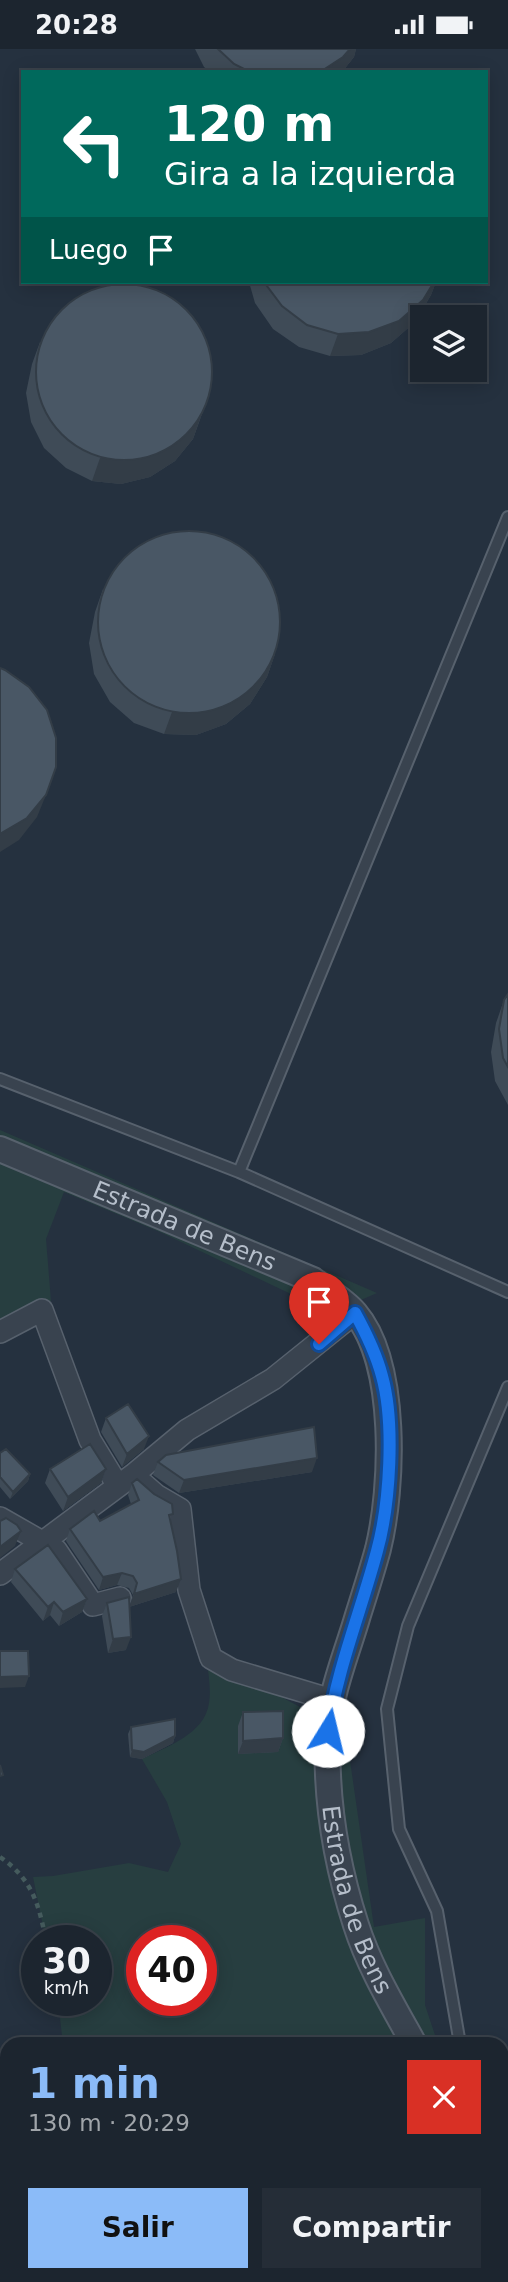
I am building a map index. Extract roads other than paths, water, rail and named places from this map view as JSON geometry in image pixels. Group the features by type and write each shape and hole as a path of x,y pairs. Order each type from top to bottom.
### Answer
{"street":[{"name":"Estrada de Bens","path":"0,1149 313,1280 355,1313 371,1342 383,1378 389,1433 387,1487 378,1547 332,1700 328,1731 329,1764 335,1844 357,1927 410,2037"},
{"path":"0,1332 42,1310 90,1440 125,1481 180,1509 189,1590 211,1658 232,1670 332,1700"},
{"path":"0,1574 125,1481 187,1430 273,1379 355,1313"},
{"path":"0,1518 56,1550 93,1605 120,1598"}],"lane":[{"path":"239,1172 508,517"},
{"path":"0,1079 239,1172 508,1293"},
{"path":"459,2037 437,1911 399,1829 387,1709 408,1626 508,1387"}]}
